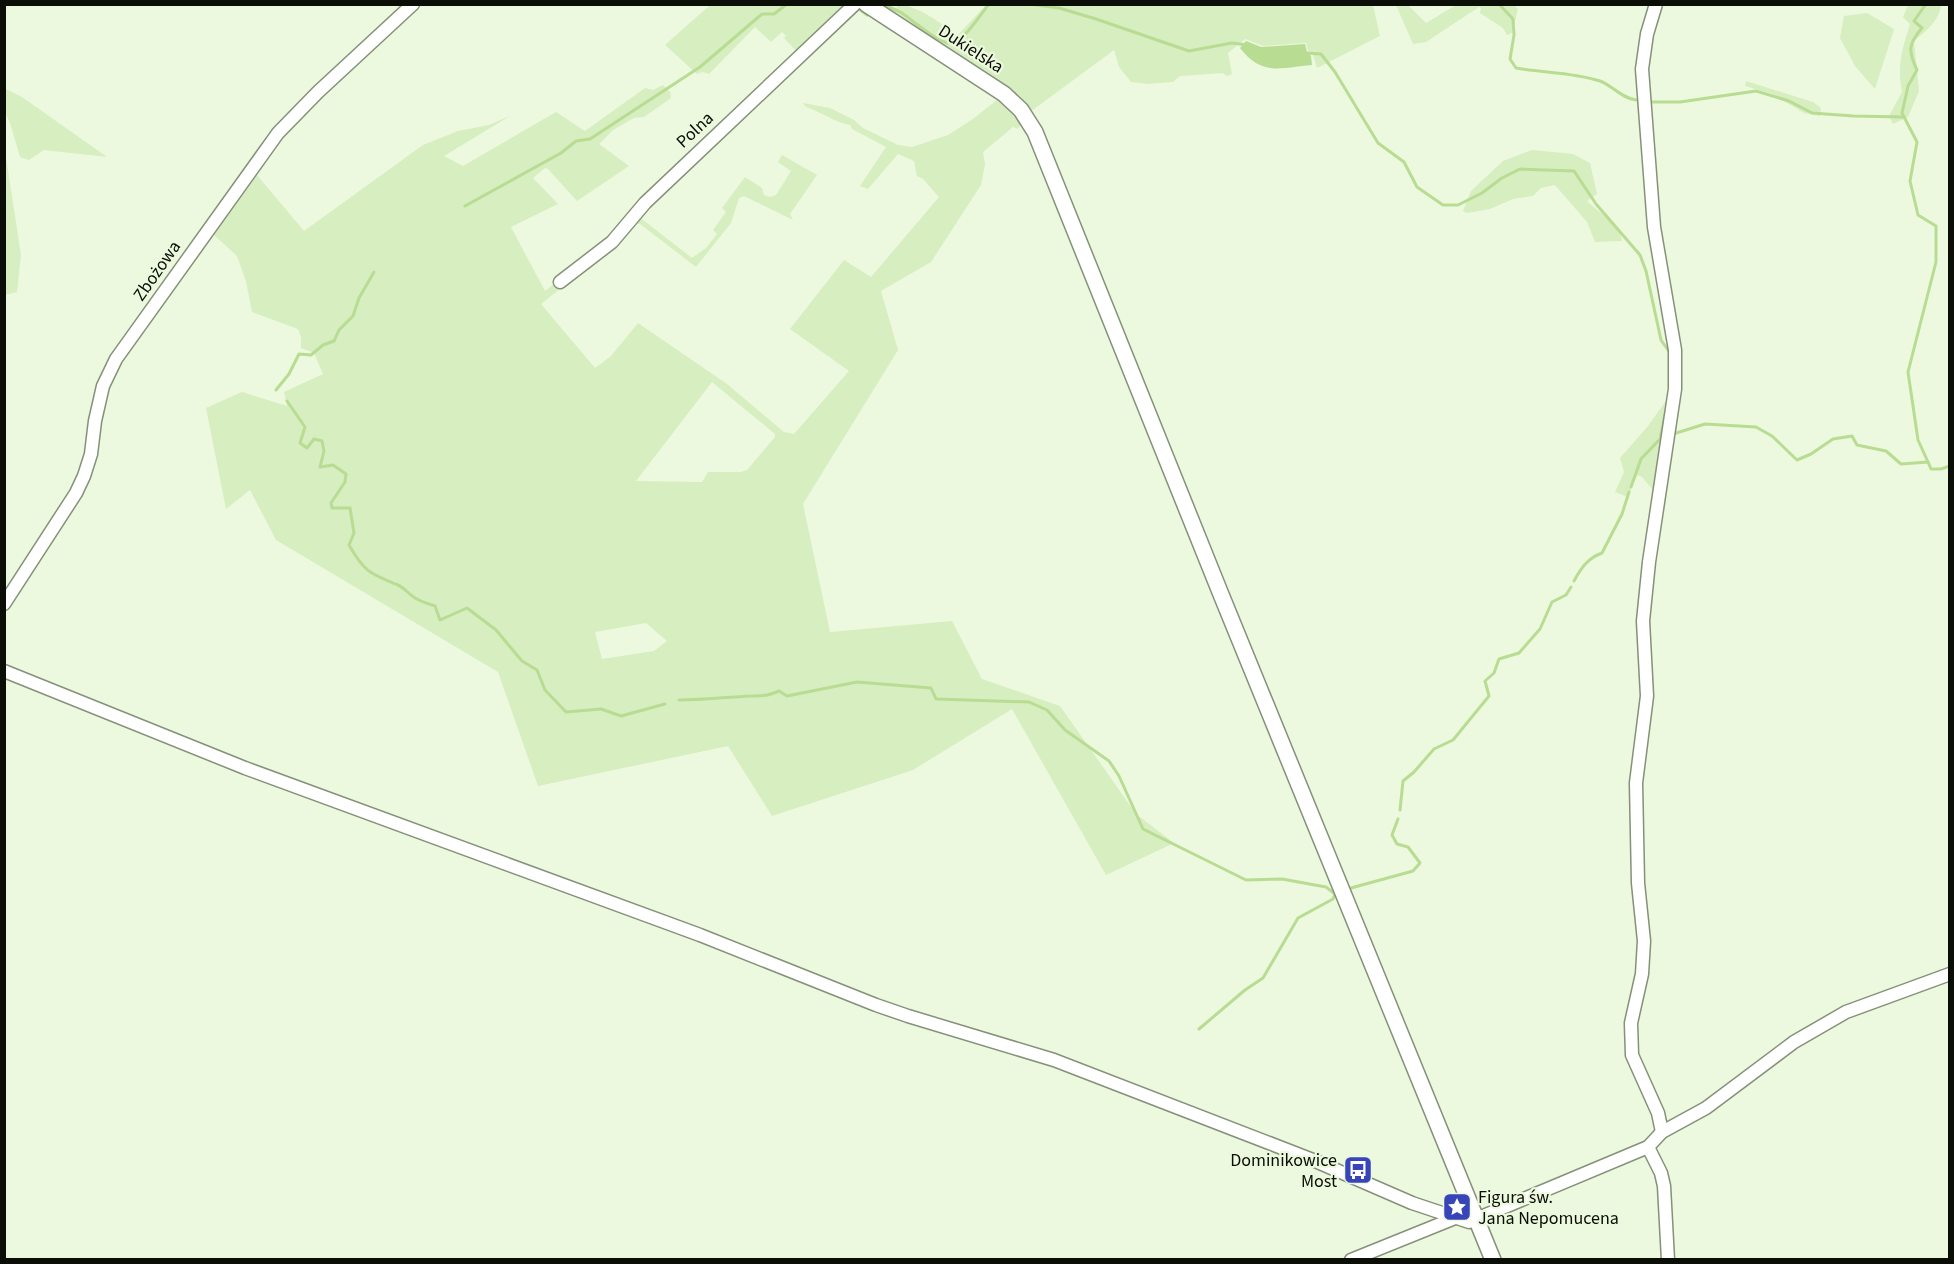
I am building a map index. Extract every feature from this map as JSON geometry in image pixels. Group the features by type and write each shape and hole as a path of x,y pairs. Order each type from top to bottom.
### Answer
{"main road":[{"name":"Dukielska","path":"866,4 1005,94 1021,110 1035,132 1193,527 1493,1260"}],"street":[{"name":"Zbożowa","path":"4,604 76,493 84,476 91,454 103,386 116,359 278,133 318,92 413,4"},
{"name":"Polna","path":"560,282 612,242 645,202 855,4"},
{"path":"1656,4 1647,34 1642,69 1654,227 1675,350 1675,389 1649,562 1643,621 1647,696 1636,783 1638,882 1644,941 1642,974 1631,1023 1632,1055 1658,1113 1662,1132"},
{"path":"4,671 245,768 683,928 876,1005 1054,1060 1248,1134 1412,1203 1469,1222 1648,1147 1662,1132 1706,1108 1794,1042 1846,1012 1950,974"},
{"path":"1648,1147 1661,1173 1664,1186 1668,1260"},
{"path":"1351,1260 1455,1218"}],"shaded area":[{"path":"849,4 799,54 784,38 786,36 782,32 771,42 755,27 709,74 703,72 697,74 665,45 710,5"},
{"path":"877,5 914,8 938,21 956,37 986,5 1373,5 1380,36 1317,68 1306,43 1263,46 1245,39 1228,53 1232,74 1227,76 1223,73 1180,76 1173,82 1148,84 1131,82 1119,67 1114,50 1030,112 926,34 914,29"},
{"path":"1396,5 1408,5 1426,23 1456,5 1514,5 1518,9 1512,33 1507,35 1503,28 1480,13 1481,8 1479,7 1426,42 1413,44"},
{"path":"1908,5 1941,5 1935,21 1914,41 1919,91 1908,117 1893,124 1889,116 1902,92 1901,58 1910,24 1903,17"},
{"path":"1867,13 1894,29 1875,89 1855,66 1840,38 1844,16"},
{"path":"1246,41 1261,47 1305,44 1311,56 1312,65 1281,68 1264,66 1248,57 1240,48"},
{"path":"1746,81 1813,102 1821,108 1820,116 1804,113 1772,94 1745,86"},
{"path":"663,85 670,92 671,98 644,117 634,118 613,130 599,144 629,166 577,201 548,169 545,168 533,178 558,204 511,227 545,291 638,216 692,258 706,248 717,234 713,230 726,212 722,208 745,177 762,188 764,195 770,197 776,195 791,171 778,162 782,155 817,175 790,214 793,220 744,196 739,198 731,223 696,267 640,224 636,224 591,268 541,304 595,368 611,356 638,323 727,384 784,432 794,434 849,371 790,329 844,260 871,277 939,197 923,179 917,176 914,161 898,154 868,189 860,186 886,147 852,129 850,125 838,122 806,107 803,103 830,108 898,145 912,147 948,135 998,99 1019,118 1021,124 1018,129 1013,127 983,152 985,164 981,185 931,262 881,291 898,350 803,504 830,632 952,621 982,679 1060,706 1136,814 1174,843 1106,875 1012,709 913,770 772,816 728,746 538,786 498,672 276,540 250,490 226,509 206,408 242,392 287,406 284,392 323,374 314,353 301,348 298,329 252,312 246,281 237,256 214,235 257,175 304,231 423,145 458,131 489,125 510,116 444,156 463,166 556,112 585,131 645,88 653,90","holes":["712,382 775,434 775,437 747,470 741,472 708,472 702,482 636,481","646,623 667,641 654,651 602,659 595,632"]},
{"path":"4,88 22,97 107,157 44,150 29,160 20,157 5,112"},
{"path":"1532,150 1573,154 1590,163 1597,194 1587,201 1613,224 1621,235 1622,241 1595,242 1587,222 1555,185 1541,188 1533,196 1513,199 1490,209 1467,213 1463,211 1471,191 1503,161"},
{"path":"5,151 21,255 17,292 5,295"},
{"path":"1668,398 1653,490 1642,477 1637,475 1628,497 1615,492 1624,472 1620,458 1648,426"}],"waterway":[{"path":"465,206 561,153 576,141 590,139 700,67 762,14 774,14 787,4"},
{"path":"882,4 900,12 934,37 948,43 953,43 963,37 989,4"},
{"path":"1029,4 1059,8 1189,51 1232,43 1247,45"},
{"path":"1499,4 1513,19 1514,35 1510,59 1516,68 1590,78 1605,83 1626,97 1636,100"},
{"path":"1926,4 1914,21 1922,28 1911,48 1917,70 1908,86 1902,113 1917,142 1910,181 1918,215 1936,226 1936,262 1908,372 1918,440 1928,462"},
{"path":"858,8 867,15"},
{"path":"1305,53 1321,54 1335,72 1378,143 1404,162 1417,187 1443,205 1458,205 1520,169 1574,171 1596,204 1640,255 1646,271 1661,340 1670,353"},
{"path":"1652,102 1680,102 1756,91 1789,101 1812,113 1904,117"},
{"path":"276,390 289,374 299,354 311,355 323,345 334,341 339,330 353,316 359,298 374,272"},
{"path":"287,401 305,427 300,443 307,448 314,439 322,441 324,451 320,467 333,465 346,474 345,482 331,503 332,508 350,508 354,533 349,545 364,567 381,578 401,586 419,600 435,606 440,620 467,608 496,630 522,661 537,670 545,690 566,712 601,709 621,716 665,704"},
{"path":"1631,487 1641,459 1660,439 1666,410"},
{"path":"1673,434 1705,424 1756,427 1772,436 1797,460 1811,454 1833,439 1852,436 1857,445 1886,451 1901,464 1928,462 1931,469 1950,466"},
{"path":"1574,581 1585,564 1602,553 1622,514 1629,492"},
{"path":"1400,810 1403,781 1434,749 1453,740 1489,696 1485,681 1494,673 1499,659 1519,653 1540,629 1552,602 1566,595 1571,587"},
{"path":"679,700 765,695 779,691 787,696 857,682 931,688 936,699 1029,702 1047,710 1065,730 1109,761 1119,776 1143,829 1246,880 1282,879 1326,887 1335,894 1333,899 1298,918 1263,978 1245,990 1199,1029"},
{"path":"1351,888 1413,871 1420,863 1408,847 1397,844 1392,835 1398,819"}],"place":[{"name":"Dominikowice Most","path":"1358,1170"},
{"name":"Figura św. Jana Nepomucena","path":"1457,1207"}]}
